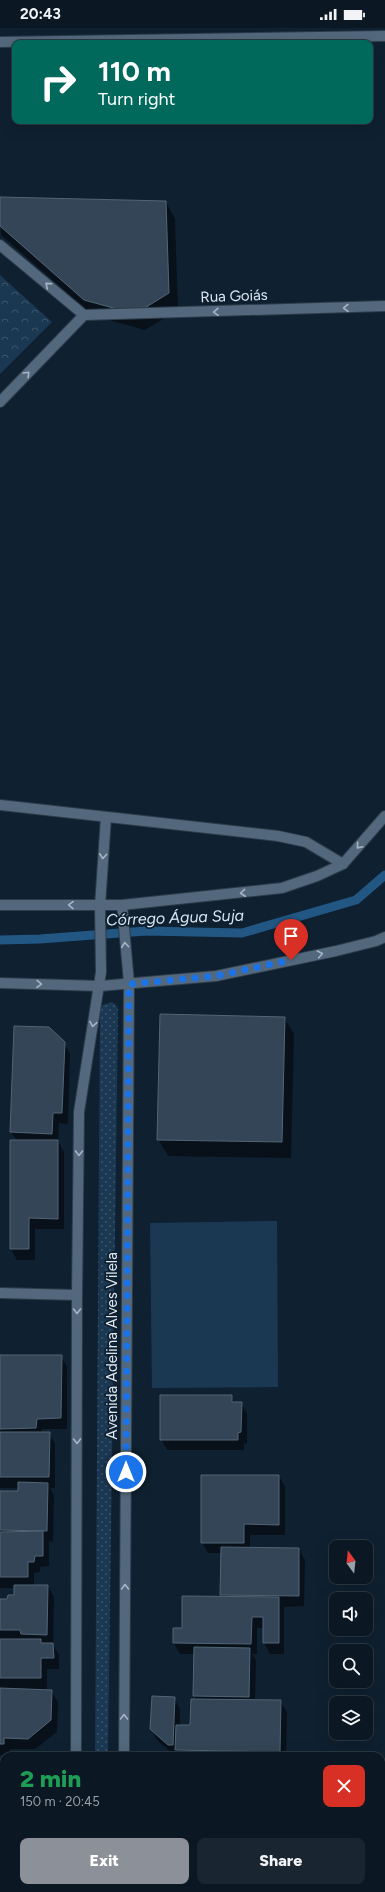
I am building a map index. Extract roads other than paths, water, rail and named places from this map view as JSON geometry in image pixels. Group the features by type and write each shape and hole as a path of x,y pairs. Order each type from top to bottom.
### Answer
{"street":[{"path":"128,40 385,36"},
{"path":"0,42 12,42"},
{"path":"0,245 84,315 0,402"},
{"name":"Rua Goiás","path":"84,315 385,306"},
{"path":"0,805 278,836 306,842 343,864"},
{"path":"0,905 122,905 282,888 317,876 343,864 385,816"},
{"path":"76,1752 79,1112 100,986 100,906 106,817"},
{"name":"Avenida Adelina Alves Vilela","path":"122,905 129,984 124,1752"},
{"path":"0,983 100,986 216,976 336,951 376,941 385,937"},
{"path":"0,1293 77,1295"}],"waterway":[{"name":"Córrego Água Suja","path":"0,940 40,939 146,931 242,933 356,900 385,875"}]}
